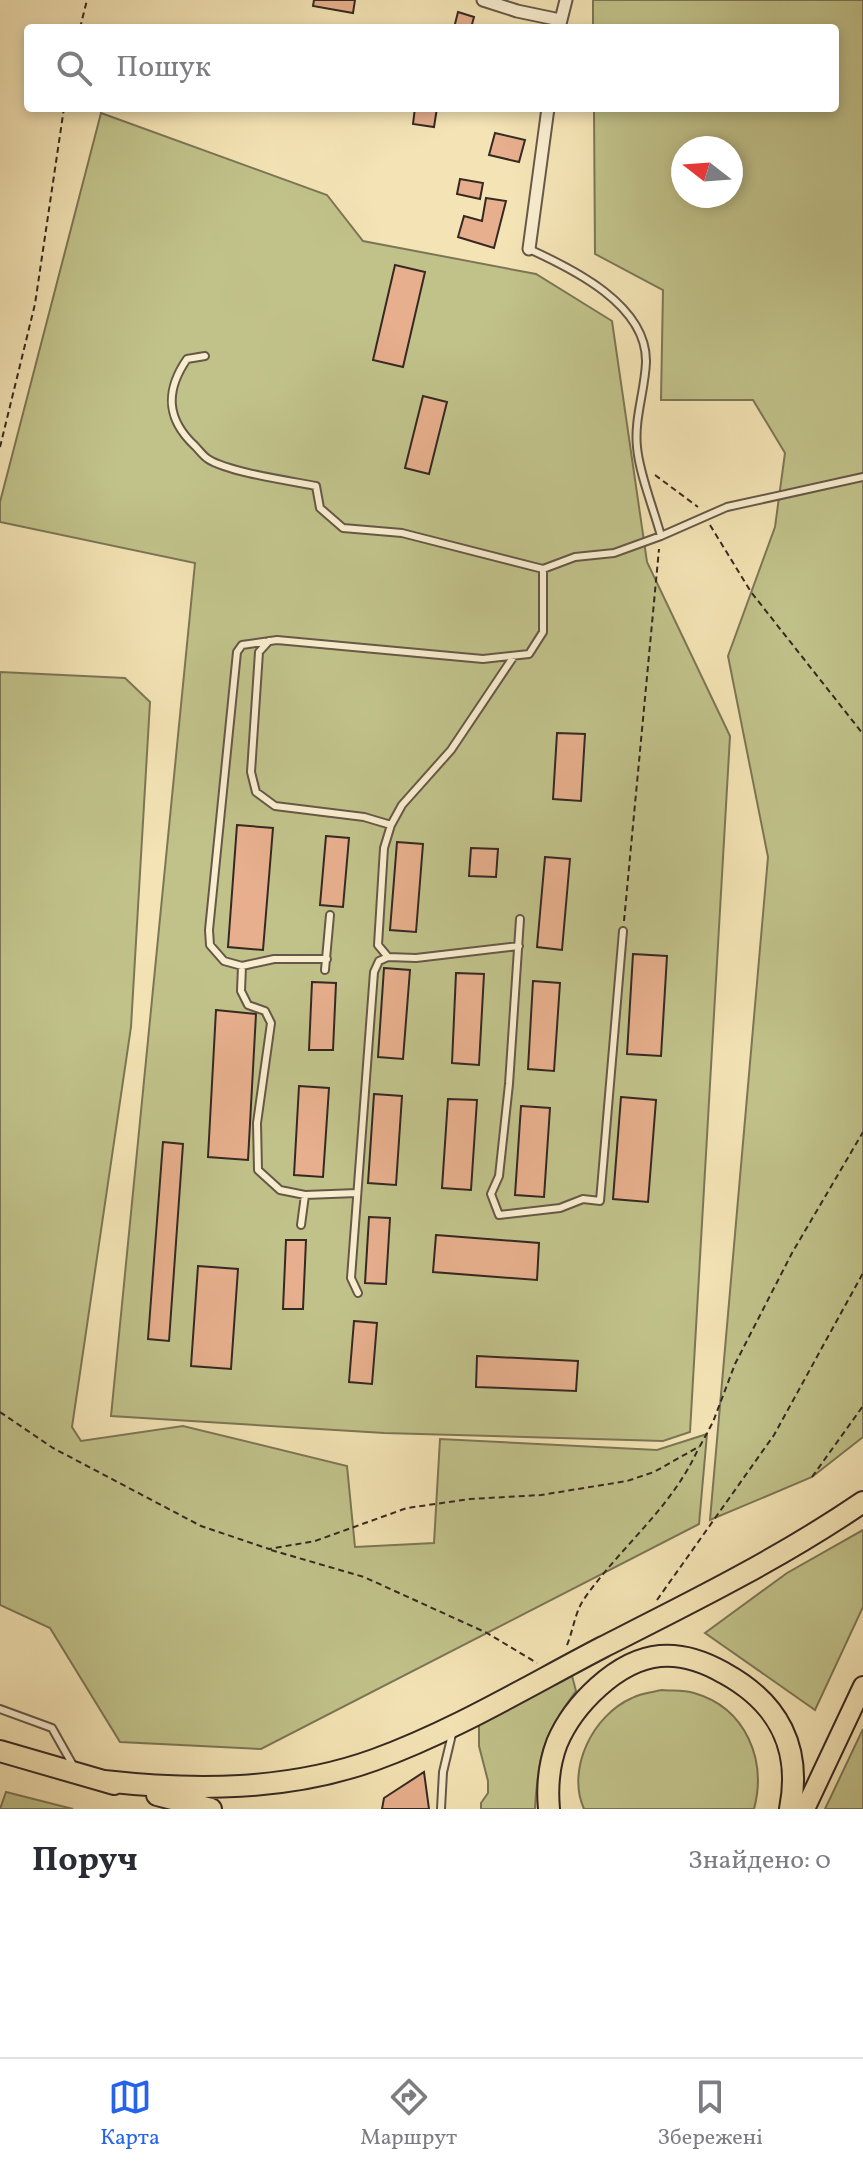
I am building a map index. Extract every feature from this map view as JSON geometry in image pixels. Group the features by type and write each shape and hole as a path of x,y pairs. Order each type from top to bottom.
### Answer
{"highway":[{"path":"104,1781 165,1787 229,1787 284,1782 371,1761 454,1726 798,1545 863,1502"},
{"path":"549,1809 552,1759 573,1717 594,1692 614,1675 639,1662 662,1656 686,1658 717,1669 747,1687 770,1709 786,1738 792,1759 794,1783 790,1809"},
{"path":"0,1751 211,1809"},
{"path":"104,1781 161,1809"}],"main road":[{"path":"805,1809 863,1686"}],"street":[{"path":"483,0 560,24 566,0"},
{"path":"529,249 547,112"}],"lane":[{"path":"529,249 570,267 610,296 639,327 646,360 636,447 661,536"},
{"path":"205,356 187,359 177,374 170,407 182,434 208,460 316,486 320,508 343,528 402,533 543,569 575,557 614,553 727,507 863,477"},
{"path":"327,959 274,959 242,966 224,961 210,945 237,652 242,645 269,640 483,659 529,654 543,632 543,569"},
{"path":"269,640 259,652 251,772 256,792 275,806 364,817 391,825"},
{"path":"388,957 378,945 384,848 391,825 402,805 451,750 514,656"},
{"path":"325,970 330,915"},
{"path":"520,919 509,1084 499,1176 491,1194 499,1215 560,1208 583,1199 600,1201 623,931"},
{"path":"358,1293 351,1278 374,972 379,961 388,957 416,958 519,946"},
{"path":"242,966 241,991 248,1005 265,1011 271,1023 257,1123 258,1170 280,1190 305,1195 357,1193"},
{"path":"301,1225 305,1195"},
{"path":"0,1709 52,1728 78,1774"},
{"path":"441,1809 443,1772 454,1726"}],"path":[{"path":"81,24 87,0"},
{"path":"0,447 35,304 63,112"},
{"path":"641,465 699,508 751,592 863,734"},
{"path":"622,945 661,536"},
{"path":"0,1412 53,1448 201,1526 364,1577 487,1633 554,1673 582,1601 659,1512 688,1473 713,1422 735,1364 792,1253 863,1132"},
{"path":"651,1608 774,1435 863,1273"},
{"path":"812,1477 863,1406"},
{"path":"269,1549 315,1541 407,1508 470,1499 541,1495 627,1481 654,1472 700,1446"}],"green space":[{"path":"593,0 863,0 863,1437 812,1477 710,1520 768,857 728,656 775,527 785,453 753,400 661,400 663,290 595,254 594,112 839,112 839,24 593,24"},
{"path":"101,113 327,195 363,241 536,274 612,321 647,562 730,736 690,1432 663,1441 384,1433 111,1416 195,563 0,522 0,502"},
{"path":"0,672 125,678 150,702 131,1027 72,1427 81,1441 183,1426 347,1466 355,1547 434,1543 440,1439 657,1450 707,1434 699,1524 261,1749 120,1742 50,1628 0,1605"},
{"path":"863,1530 863,1607 815,1710 705,1633 787,1573"},
{"path":"571,1672 576,1691 545,1746 538,1774 535,1809 481,1809 481,1803 488,1793 488,1781 479,1746 479,1723"},
{"path":"662,1690 690,1692 712,1700 739,1723 748,1738 757,1772 754,1809 584,1809 578,1777 581,1761 595,1730 618,1706 639,1695"},
{"path":"863,1729 863,1809 825,1809"},
{"path":"6,1792 73,1809 0,1809"}],"building":[{"path":"314,0 355,0 353,13 313,6"},
{"path":"458,12 474,17 472,24 455,24"},
{"path":"414,112 436,112 434,127 413,124"},
{"path":"495,133 525,140 519,162 489,155"},
{"path":"460,179 483,183 480,199 457,194"},
{"path":"486,198 506,201 494,248 458,237 464,216 482,221"},
{"path":"395,265 425,272 403,367 373,360"},
{"path":"423,396 447,402 429,474 405,468"},
{"path":"557,733 585,734 581,801 553,799"},
{"path":"237,825 273,828 263,950 228,947"},
{"path":"326,836 349,838 343,907 320,905"},
{"path":"397,842 423,844 416,932 390,930"},
{"path":"471,848 498,849 496,877 469,876"},
{"path":"545,857 570,859 562,950 537,947"},
{"path":"633,954 667,956 661,1056 627,1054"},
{"path":"384,968 410,970 403,1059 378,1057"},
{"path":"456,973 484,974 479,1065 452,1063"},
{"path":"533,981 560,983 554,1071 528,1069"},
{"path":"312,982 336,983 333,1050 309,1050"},
{"path":"216,1010 256,1014 248,1160 208,1157"},
{"path":"299,1086 329,1088 323,1177 294,1175"},
{"path":"374,1094 402,1096 396,1185 368,1183"},
{"path":"621,1097 656,1100 648,1202 613,1199"},
{"path":"448,1099 477,1100 471,1190 442,1188"},
{"path":"521,1106 550,1108 544,1197 515,1195"},
{"path":"163,1142 183,1144 169,1341 148,1339"},
{"path":"369,1217 390,1218 386,1284 365,1283"},
{"path":"436,1235 539,1243 537,1280 433,1272"},
{"path":"286,1240 306,1240 303,1309 283,1309"},
{"path":"198,1266 238,1269 231,1369 191,1366"},
{"path":"354,1321 377,1323 372,1384 349,1382"},
{"path":"477,1356 578,1361 576,1391 476,1387"},
{"path":"424,1772 429,1809 382,1809 384,1798"}]}
